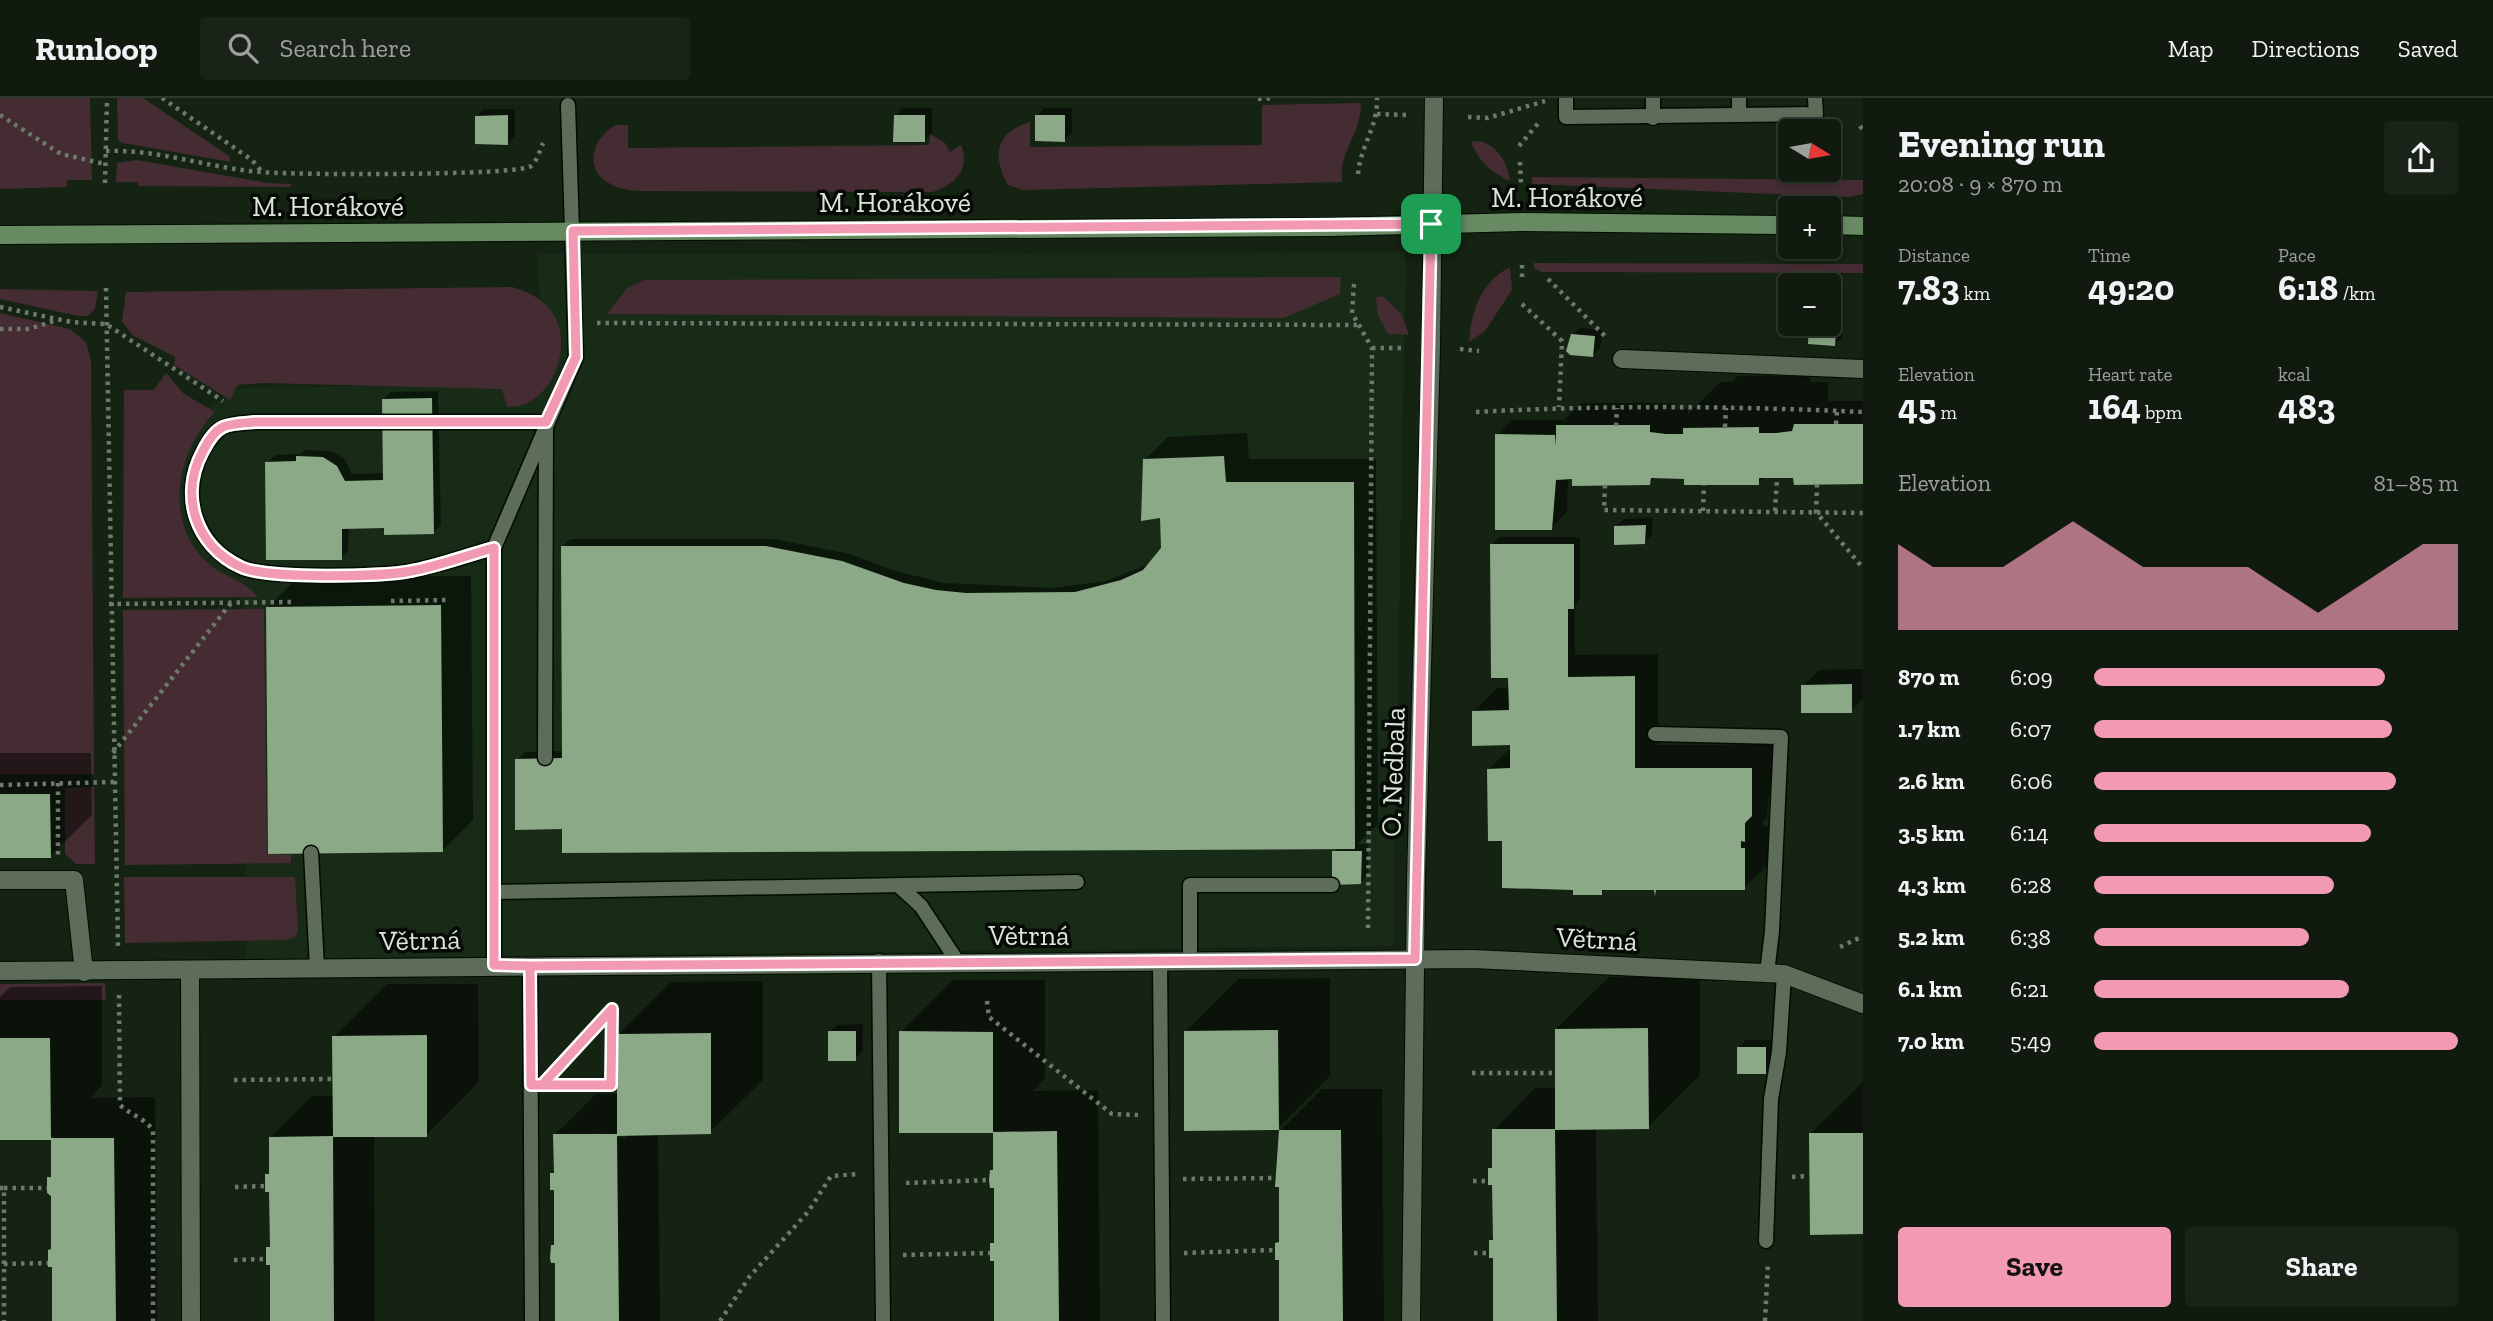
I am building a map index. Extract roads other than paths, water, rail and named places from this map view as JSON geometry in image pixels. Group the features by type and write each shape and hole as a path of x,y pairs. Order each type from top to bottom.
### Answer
{"street":[{"name":"O. Nedbala","path":"1412,1321 1415,959 1434,98"},
{"name":"M. Horákové","path":"0,235 1431,224 1778,225"},
{"path":"1841,225 1863,226"},
{"path":"1627,359 1863,369"},
{"path":"0,880 74,880 83,972"},
{"name":"Větrná","path":"0,971 879,961 1415,959 1775,974 1863,1004"},
{"path":"190,970 191,1321"}],"lane":[{"path":"1566,98 1566,117 1653,118 1816,114 1815,98"},
{"path":"1653,98 1653,118"},
{"path":"1739,98 1739,115"},
{"path":"494,965 494,548 576,357 568,105"},
{"path":"494,548 410,572 268,576 242,568 217,552 196,523 190,495 196,463 209,440 223,427 255,422 546,422"},
{"path":"545,758 546,422"},
{"path":"1655,734 1781,737 1772,931 1779,1052 1771,1099 1766,1241"},
{"path":"311,853 317,968"},
{"path":"494,892 1077,882"},
{"path":"1190,960 1190,885 1332,885"},
{"path":"899,886 921,906 957,961"},
{"path":"1160,960 1163,1321"},
{"path":"879,961 883,1321"},
{"path":"530,966 532,1321"}]}
